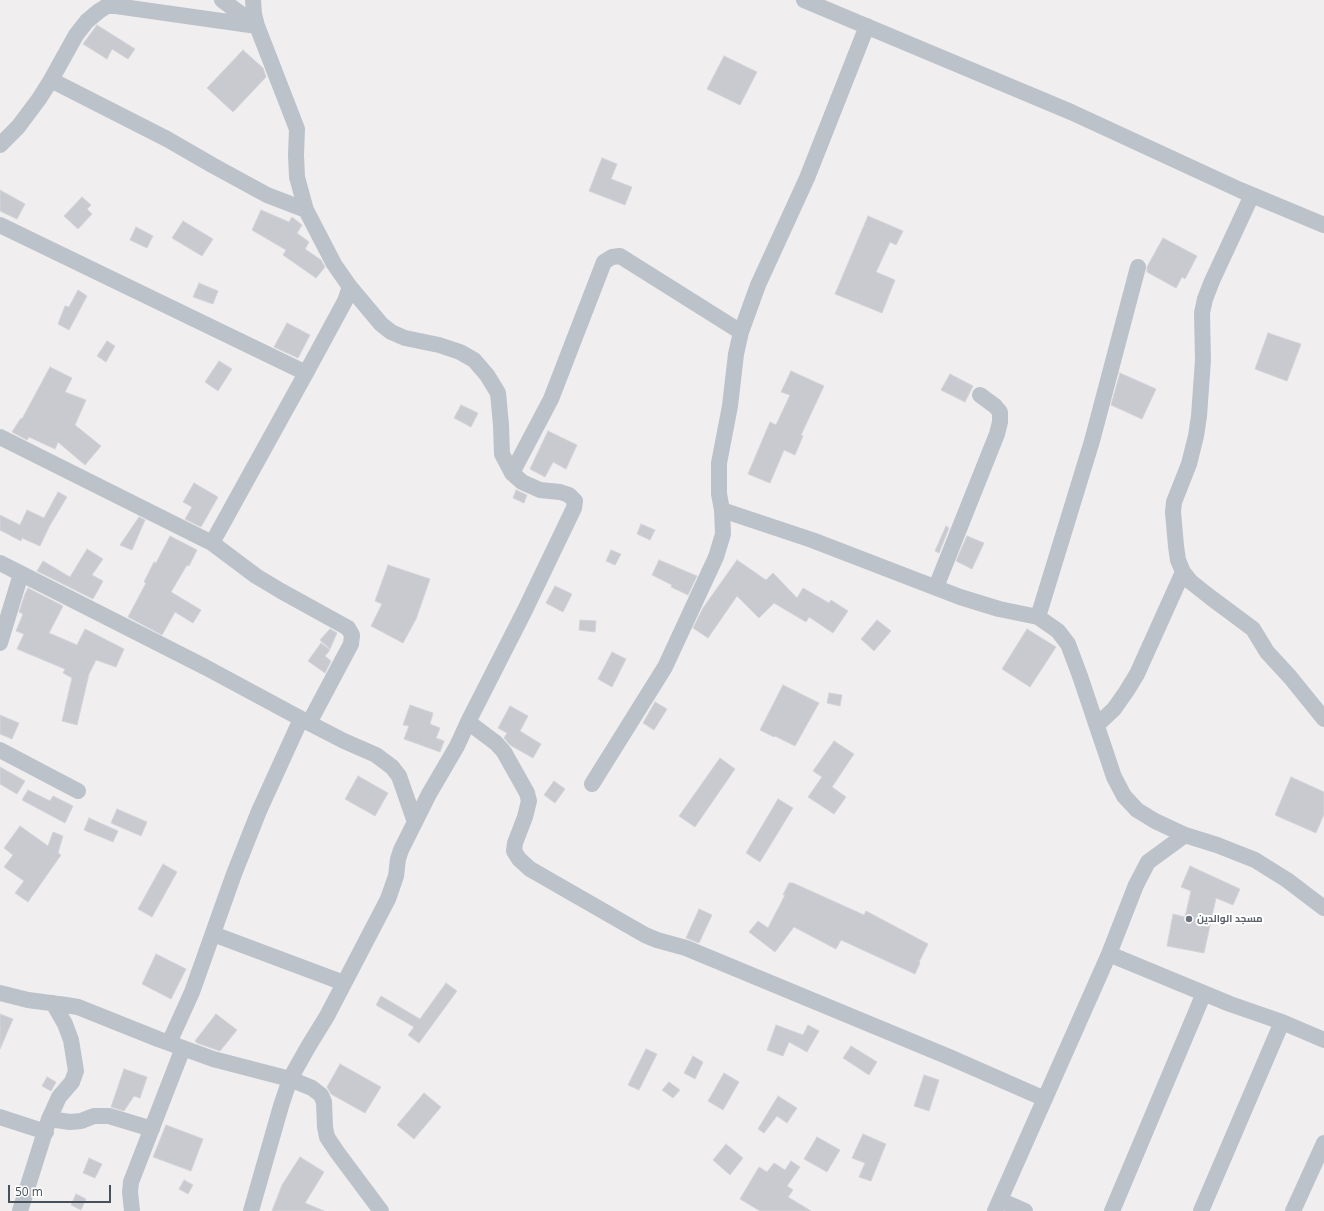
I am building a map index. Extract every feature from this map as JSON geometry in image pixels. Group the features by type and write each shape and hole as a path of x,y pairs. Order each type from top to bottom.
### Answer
{"street":[{"path":"222,0 257,26"},
{"path":"251,1211 290,1079 327,1016 388,900 396,876 398,859 415,822 429,794 457,746 525,610 574,508 575,501 569,495 560,492 540,490 522,482 512,473 502,454 498,393 487,375 474,360 460,352 439,345 405,338 391,332 381,324 350,287 334,264 306,210 297,177 297,129 257,26 253,0"},
{"path":"804,0 1071,112 1252,195 1324,225"},
{"path":"0,145 18,127 51,80 76,35 87,21 107,6 257,26"},
{"path":"592,784 665,667 694,607 718,551 723,534 722,510 719,494 719,463 730,406 735,361 741,332 758,285 807,178 867,26"},
{"path":"51,80 167,139 212,166 267,195 306,210"},
{"path":"1252,195 1212,282 1205,299 1202,313 1203,360 1199,416 1189,464 1174,502 1173,512 1177,553 1183,572 1210,597 1253,629 1267,652 1290,677 1324,719"},
{"path":"0,225 306,373"},
{"path":"512,473 550,399 604,262 612,257 620,256 741,332"},
{"path":"1038,616 1092,441 1138,267"},
{"path":"212,543 345,301 350,287"},
{"path":"936,587 997,434 1000,422 1000,412 995,406 980,395"},
{"path":"0,437 212,543 256,576 348,628 352,634 351,644 305,721 259,811 234,874 192,992 152,1129 132,1182 130,1192 132,1211"},
{"path":"722,510 812,540 960,597 999,609 1038,616 1058,631 1068,644 1114,777 1124,796 1137,810 1154,821 1185,835 1217,845 1255,860 1287,880 1324,908"},
{"path":"0,563 211,671 344,742 376,755 392,767 399,776 415,822"},
{"path":"1097,725 1114,709 1137,674 1183,572"},
{"path":"0,643 21,574"},
{"path":"468,722 496,743 504,752 527,793 529,802 515,843 514,851 519,859 530,869 645,935 686,948 949,1057 1045,1099"},
{"path":"0,750 78,791"},
{"path":"1025,1211 998,1206 1109,954 1136,884 1148,862 1185,835"},
{"path":"213,934 344,984"},
{"path":"1109,954 1324,1040"},
{"path":"0,993 28,1000 78,1007 176,1046 214,1059 290,1079 312,1088 321,1095 324,1102 325,1127 327,1136 337,1152 381,1211"},
{"path":"1112,1211 1204,993"},
{"path":"20,1211 48,1126 60,1097 72,1082 76,1072 71,1040 65,1024 53,1004"},
{"path":"1201,1211 1282,1022"},
{"path":"0,1117 48,1126 81,1121 94,1116 109,1116 152,1129"},
{"path":"1293,1211 1324,1142"}],"building":[{"path":"97,25 135,49 128,59 112,49 107,59 83,44"},
{"path":"243,50 263,68 266,77 233,112 207,88"},
{"path":"724,56 757,72 740,105 707,89"},
{"path":"602,158 617,164 611,179 632,187 625,205 589,191"},
{"path":"0,190 25,204 17,219 0,211"},
{"path":"82,197 91,205 87,209 92,214 78,229 64,216"},
{"path":"261,210 289,222 292,217 302,225 297,233 309,242 305,249 321,260 325,267 316,278 283,255 286,250 252,230"},
{"path":"868,216 903,231 896,245 890,242 876,272 895,280 882,313 835,294"},
{"path":"183,221 213,239 202,256 172,238"},
{"path":"136,227 153,236 147,248 130,240"},
{"path":"1163,238 1197,256 1185,279 1182,277 1176,288 1147,272 1147,267"},
{"path":"199,283 218,291 213,304 193,297"},
{"path":"78,290 87,296 69,330 58,324 65,306 69,307"},
{"path":"287,323 310,335 298,358 274,347"},
{"path":"1268,333 1301,344 1287,381 1255,369"},
{"path":"107,341 115,346 106,362 97,356"},
{"path":"219,361 232,369 218,391 205,382"},
{"path":"50,367 72,378 65,392 86,400 75,425 101,446 85,465 58,442 55,449 29,437 27,440 12,432 21,418 22,419"},
{"path":"791,371 824,386 801,435 803,436 795,455 784,450 770,483 748,474 770,422 776,425 790,395 781,392"},
{"path":"1120,373 1156,389 1142,419 1111,405"},
{"path":"950,374 973,386 965,402 941,390"},
{"path":"461,405 478,413 471,427 454,418"},
{"path":"548,431 577,445 566,469 553,462 545,477 530,469"},
{"path":"194,483 218,497 201,527 185,519 192,507 183,502"},
{"path":"516,490 527,495 524,503 513,498"},
{"path":"58,492 67,497 50,525 40,546 22,538 21,541 0,530 0,515 20,525 27,510 44,518"},
{"path":"139,517 145,520 132,550 120,545"},
{"path":"641,524 655,530 650,540 637,534"},
{"path":"946,526 949,528 939,553 935,551"},
{"path":"170,536 197,550 189,566 187,565 171,592 201,610 193,623 175,612 162,635 128,617 146,583 144,582 154,562 156,563"},
{"path":"967,536 984,543 972,569 956,561"},
{"path":"87,549 103,559 92,575 103,581 93,599 37,571 43,561 70,577"},
{"path":"611,550 621,554 615,565 606,561"},
{"path":"659,560 697,576 688,595 671,587 672,585 652,575"},
{"path":"737,560 766,580 773,573 797,598 803,588 829,603 831,600 848,611 833,633 809,617 806,622 774,603 759,618 737,596 708,638 693,628 703,608"},
{"path":"388,565 430,579 416,619 403,643 371,626 382,604 375,601"},
{"path":"555,586 572,594 563,612 546,603"},
{"path":"28,588 63,606 49,633 77,645 85,629 124,649 116,667 96,660 89,674 77,725 62,721 72,678 63,673 65,669 17,649 24,634 16,631 23,614 19,612"},
{"path":"580,620 596,621 595,632 579,630"},
{"path":"877,620 891,631 874,651 861,639"},
{"path":"330,629 337,633 330,649 320,640"},
{"path":"1027,629 1056,647 1030,687 1002,669"},
{"path":"321,643 330,650 325,656 331,661 325,673 308,661"},
{"path":"612,652 626,659 612,687 598,679"},
{"path":"783,685 819,703 795,746 760,730"},
{"path":"829,693 842,695 840,706 827,703"},
{"path":"655,702 667,709 654,730 643,723"},
{"path":"410,705 433,713 430,724 440,728 436,738 444,741 440,752 404,739 409,726 403,725"},
{"path":"510,706 528,716 520,731 541,744 533,758 510,745 504,738 507,733 498,728"},
{"path":"0,715 19,723 12,739 0,734"},
{"path":"834,741 854,754 832,787 846,797 834,814 808,797 822,777 813,771"},
{"path":"720,758 735,769 695,827 679,816"},
{"path":"0,767 25,781 17,794 0,784"},
{"path":"358,776 388,793 375,816 345,799"},
{"path":"1291,777 1324,792 1324,814 1316,833 1275,815"},
{"path":"554,781 565,789 555,803 544,795"},
{"path":"28,790 50,801 53,796 73,806 65,823 22,800"},
{"path":"778,799 793,808 760,862 746,853"},
{"path":"117,809 147,822 141,836 111,823"},
{"path":"89,818 118,831 113,842 84,830"},
{"path":"20,826 48,846 53,832 63,836 58,853 61,855 28,902 15,893 24,881 4,867 13,855 4,848"},
{"path":"163,864 177,872 152,917 138,909"},
{"path":"1190,866 1240,889 1233,905 1216,898 1204,953 1167,946 1173,914 1185,917 1191,891 1181,887"},
{"path":"789,883 793,883 864,915 866,911 928,944 915,974 841,940 836,949 794,927 775,952 749,932 758,921 768,928 785,895 783,895"},
{"path":"699,909 712,915 699,943 686,938"},
{"path":"156,954 186,969 171,999 142,984"},
{"path":"446,983 457,991 419,1043 408,1035 414,1027 376,1005 381,996 420,1019"},
{"path":"0,1014 13,1019 0,1049"},
{"path":"216,1014 237,1030 220,1051 195,1041"},
{"path":"776,1025 803,1035 808,1025 819,1031 807,1052 789,1042 783,1056 767,1050"},
{"path":"851,1046 877,1062 869,1075 843,1058"},
{"path":"646,1049 657,1054 639,1090 628,1085"},
{"path":"693,1056 703,1062 695,1079 684,1073"},
{"path":"340,1064 381,1087 365,1113 331,1094 327,1087"},
{"path":"124,1069 147,1077 140,1098 134,1096 124,1111 111,1107"},
{"path":"724,1073 739,1082 723,1110 708,1101"},
{"path":"924,1075 939,1080 929,1111 914,1106"},
{"path":"47,1077 56,1082 51,1091 42,1086"},
{"path":"669,1082 680,1090 673,1098 662,1090"},
{"path":"424,1093 441,1107 414,1139 397,1125"},
{"path":"778,1096 797,1108 787,1123 777,1116 764,1133 758,1129"},
{"path":"166,1125 203,1139 191,1171 153,1157"},
{"path":"863,1134 886,1144 871,1181 859,1177 865,1163 852,1158"},
{"path":"817,1137 840,1150 827,1172 804,1159"},
{"path":"726,1144 743,1158 730,1175 713,1160"},
{"path":"300,1157 324,1172 305,1203 324,1211 272,1211 282,1185"},
{"path":"89,1158 102,1164 95,1178 83,1173"},
{"path":"791,1161 800,1167 787,1186 793,1190 788,1197 811,1211 760,1211 740,1199 759,1167 767,1172 774,1163 785,1170"},
{"path":"184,1180 193,1185 188,1194 179,1189"},
{"path":"76,1194 86,1199 81,1210 71,1205"}],"place":[{"name":"مسجد الوالدين","path":"1189,919"}]}
